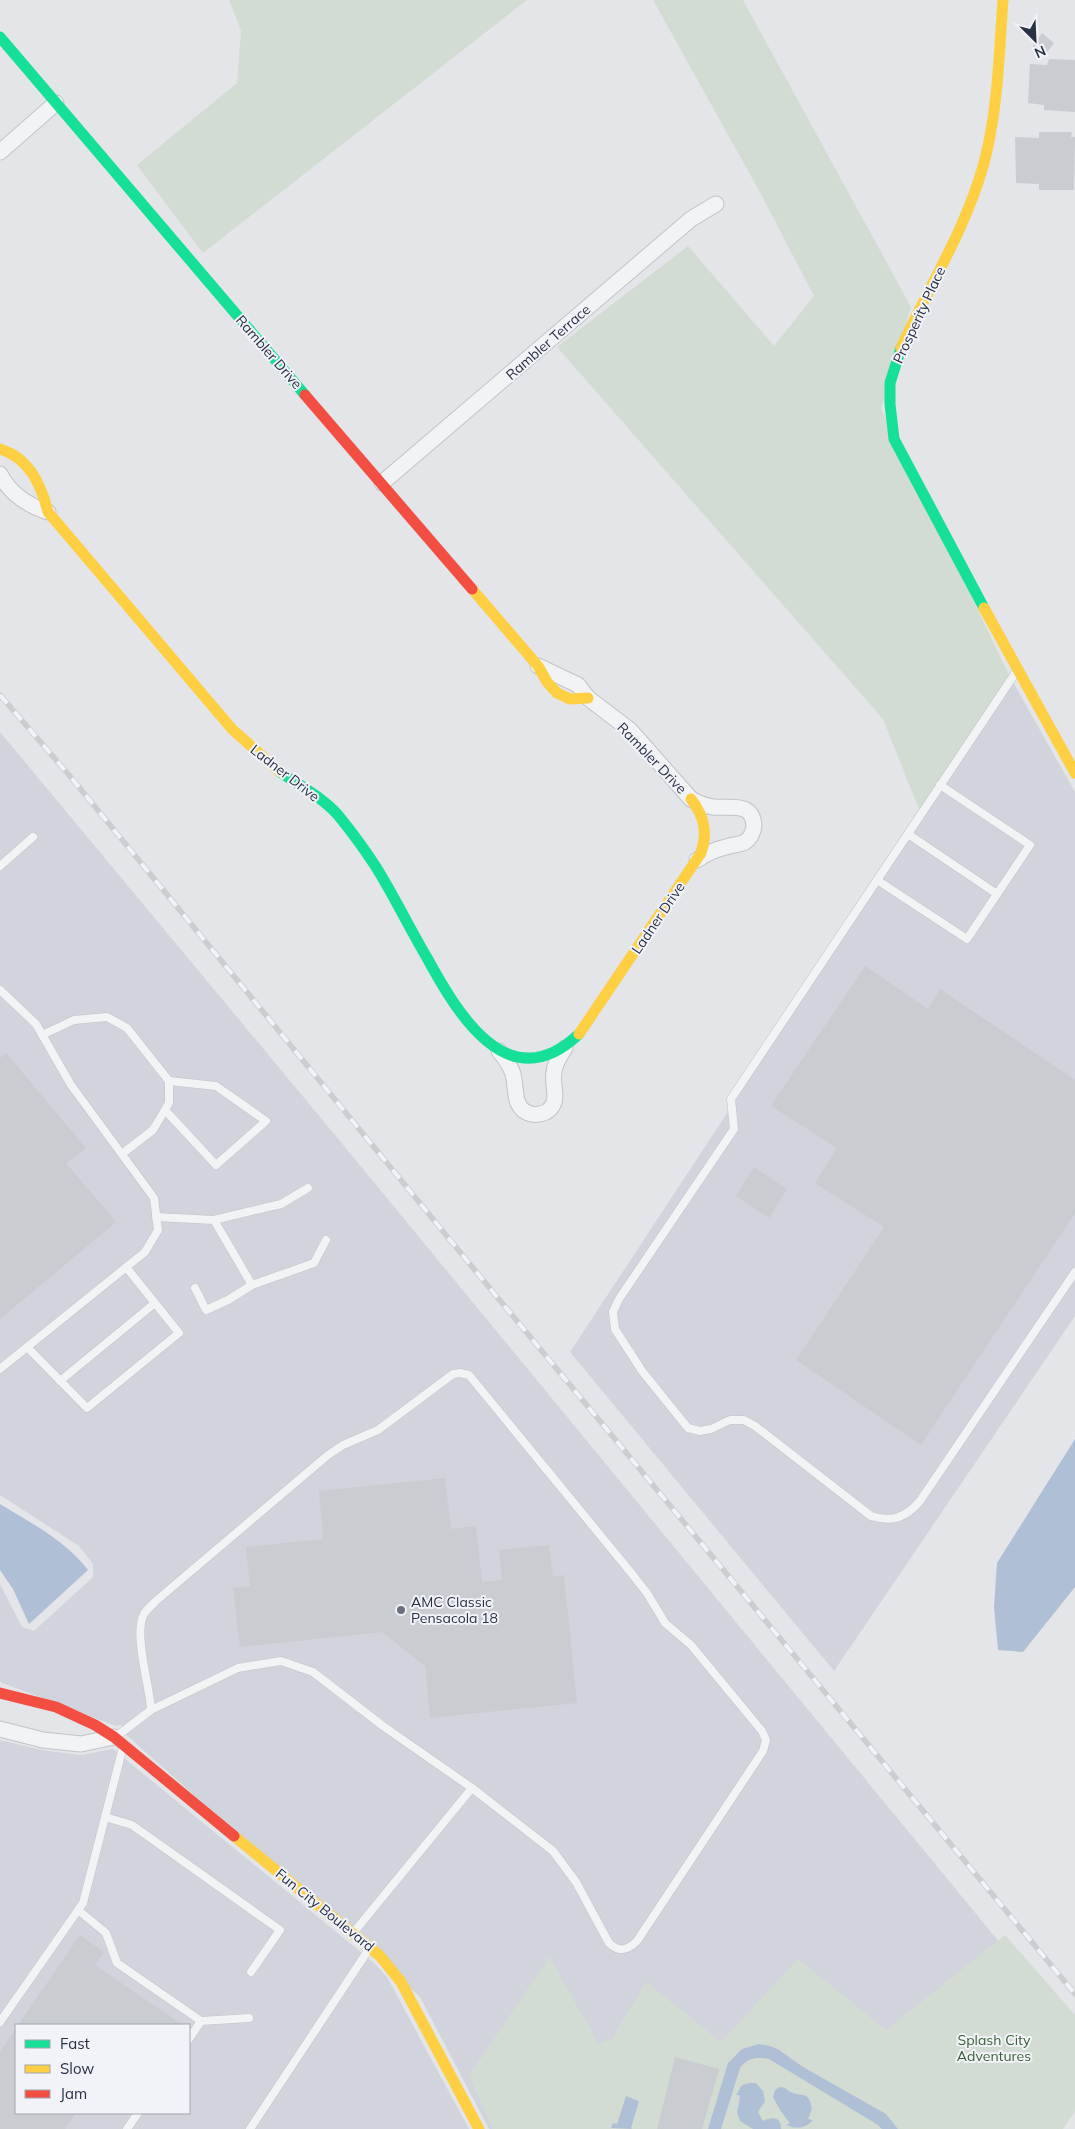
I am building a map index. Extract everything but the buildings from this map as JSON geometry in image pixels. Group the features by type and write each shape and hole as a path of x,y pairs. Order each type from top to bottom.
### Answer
{"street":[{"name":"Prosperity Place","path":"1003,0 998,49 999,66 991,128 983,163 967,208 941,269 899,354 890,381 890,410 894,439 1017,670 1075,773"},
{"name":"Rambler Drive","path":"0,37 538,666 578,685 588,698 630,730 691,799 700,811 705,825 704,846 697,860"},
{"path":"0,152 56,103"},
{"name":"Rambler Terrace","path":"382,483 684,225 716,204"},
{"name":"Ladner Drive","path":"0,449 18,457 36,477 45,493 48,512 232,729 276,768 309,791 337,814 376,867 442,985 464,1018 480,1036 498,1049 514,1056 531,1058 546,1056 565,1048"},
{"name":"Ladner Drive","path":"0,474 17,497 32,507 48,512"},
{"name":"Rambler Drive","path":"691,799 714,808 739,807 747,811 752,818 754,827 752,835 746,842 719,848 697,860"},
{"name":"Ladner Drive","path":"498,1049 507,1060 513,1076 516,1101 520,1108 536,1115 545,1112 552,1106 556,1097 553,1075 556,1063 565,1048 589,1023 697,860"},
{"name":"Fun City Boulevard","path":"0,1693 56,1706 95,1725 119,1741 380,1956 401,1982 479,2129"},
{"path":"0,1729 44,1740 81,1744 119,1741"}],"lane":[{"path":"1017,670 731,1099 734,1129 619,1299 613,1312 615,1329 642,1371 688,1428 700,1432 730,1420 744,1420 755,1426 872,1516 881,1520 894,1520 911,1511 920,1501 1075,1272"},
{"path":"877,880 968,939 1030,845 940,786"},
{"path":"908,834 997,894"},
{"path":"0,866 33,837"},
{"path":"0,990 36,1024 71,1084 154,1198 158,1230 145,1252 0,1369"},
{"path":"42,1035 74,1020 107,1017 127,1028 168,1081 169,1103 153,1130 123,1153"},
{"path":"165,1110 216,1166 266,1121 216,1086 168,1081"},
{"path":"156,1217 214,1220 281,1204 308,1188"},
{"path":"214,1220 252,1286"},
{"path":"195,1288 206,1310 252,1286 314,1263 326,1240"},
{"path":"27,1347 86,1408 179,1333 126,1267"},
{"path":"60,1381 155,1303"},
{"path":"0,2022 83,1903 105,1817 119,1741 150,1710 238,1668 281,1661 313,1672 383,1726 472,1788 553,1851 576,1882 609,1944 615,1949 622,1950 631,1947 637,1941 763,1751 766,1740 762,1731 738,1699 691,1645 665,1623 637,1581 469,1375 460,1373 453,1374 442,1381 378,1430 343,1445 328,1455 157,1600 144,1614 140,1637 150,1710"},
{"path":"353,1933 472,1788"},
{"path":"105,1817 132,1825 280,1930 250,1972"},
{"path":"78,1910 106,1933 117,1963 201,2021 249,2018"},
{"path":"250,2129 370,1947"},
{"path":"190,2038 201,2021"},
{"path":"127,2129 137,2114"}],"shaded area":[{"path":"1010,677 1075,792 1075,1316 834,1671 570,1352 964,753"},
{"path":"0,732 340,1141 1075,2034 1045,2129 489,2129 420,1997 122,1731 121,1725 116,1726 0,1682 0,1584 22,1627 34,1631 93,1577 93,1564 79,1546 0,1495"},
{"path":"0,1740 42,1750 81,1755 113,1749 374,1963 387,1977 469,2129 0,2129"}],"green space":[{"path":"229,0 527,0 203,253 137,165 237,83 241,31"},
{"path":"653,0 743,0 911,307 881,409 1010,677 922,817 883,719 557,347 688,246 774,346 814,296 762,196"},
{"name":"Splash City Adventures","path":"1005,1935 1075,2015 1075,2111 1063,2129 493,2129 469,2076 549,1957 599,2044 612,2039 646,1982 721,2042 798,1959 886,2030"}],"water":[{"path":"1075,1439 1075,1587 1023,1652 998,1650 994,1607 997,1563"},
{"path":"0,1504 58,1541 79,1559 88,1570 29,1624 13,1589 0,1570"},
{"path":"759,2044 779,2050 803,2067 886,2114 898,2129 882,2129 769,2059 761,2058 750,2060 740,2068 721,2129 708,2129 728,2063 742,2049"},
{"path":"756,2083 763,2091 765,2101 758,2112 763,2121 770,2119 778,2120 781,2129 753,2129 740,2121 737,2112 740,2098 739,2095 736,2095 742,2085"},
{"path":"780,2087 795,2094 807,2096 812,2109 808,2119 813,2120 810,2123 801,2127 786,2125 790,2123 773,2097 775,2090"},
{"path":"626,2096 639,2101 632,2129 611,2128 613,2123 617,2124"}],"railway":[{"path":"0,695 69,775 478,1274 1075,1994"}],"traffic: fast":[{"path":"0,37 305,395"},
{"path":"901,348 890,383 894,439 984,608"},
{"path":"280,772 325,803 348,827 383,878 453,1002 469,1023 488,1042 508,1054 530,1058 553,1052 579,1034"}],"traffic: slow":[{"path":"901,348 957,234 984,163 995,102 1003,0"},
{"path":"0,449 10,453 26,466 42,492 48,512 232,729 280,772"},
{"path":"472,589 538,666 547,682 557,693 570,699 588,698"},
{"path":"984,608 1075,773"},
{"path":"579,1034 701,853 704,824 691,799"},
{"path":"234,1836 380,1956 401,1982 479,2129"}],"traffic: jam":[{"path":"305,395 472,589"},
{"path":"0,1693 56,1707 95,1725 114,1737 234,1836"}],"place":[{"name":"AMC Classic Pensacola 18","path":"401,1610"}]}
